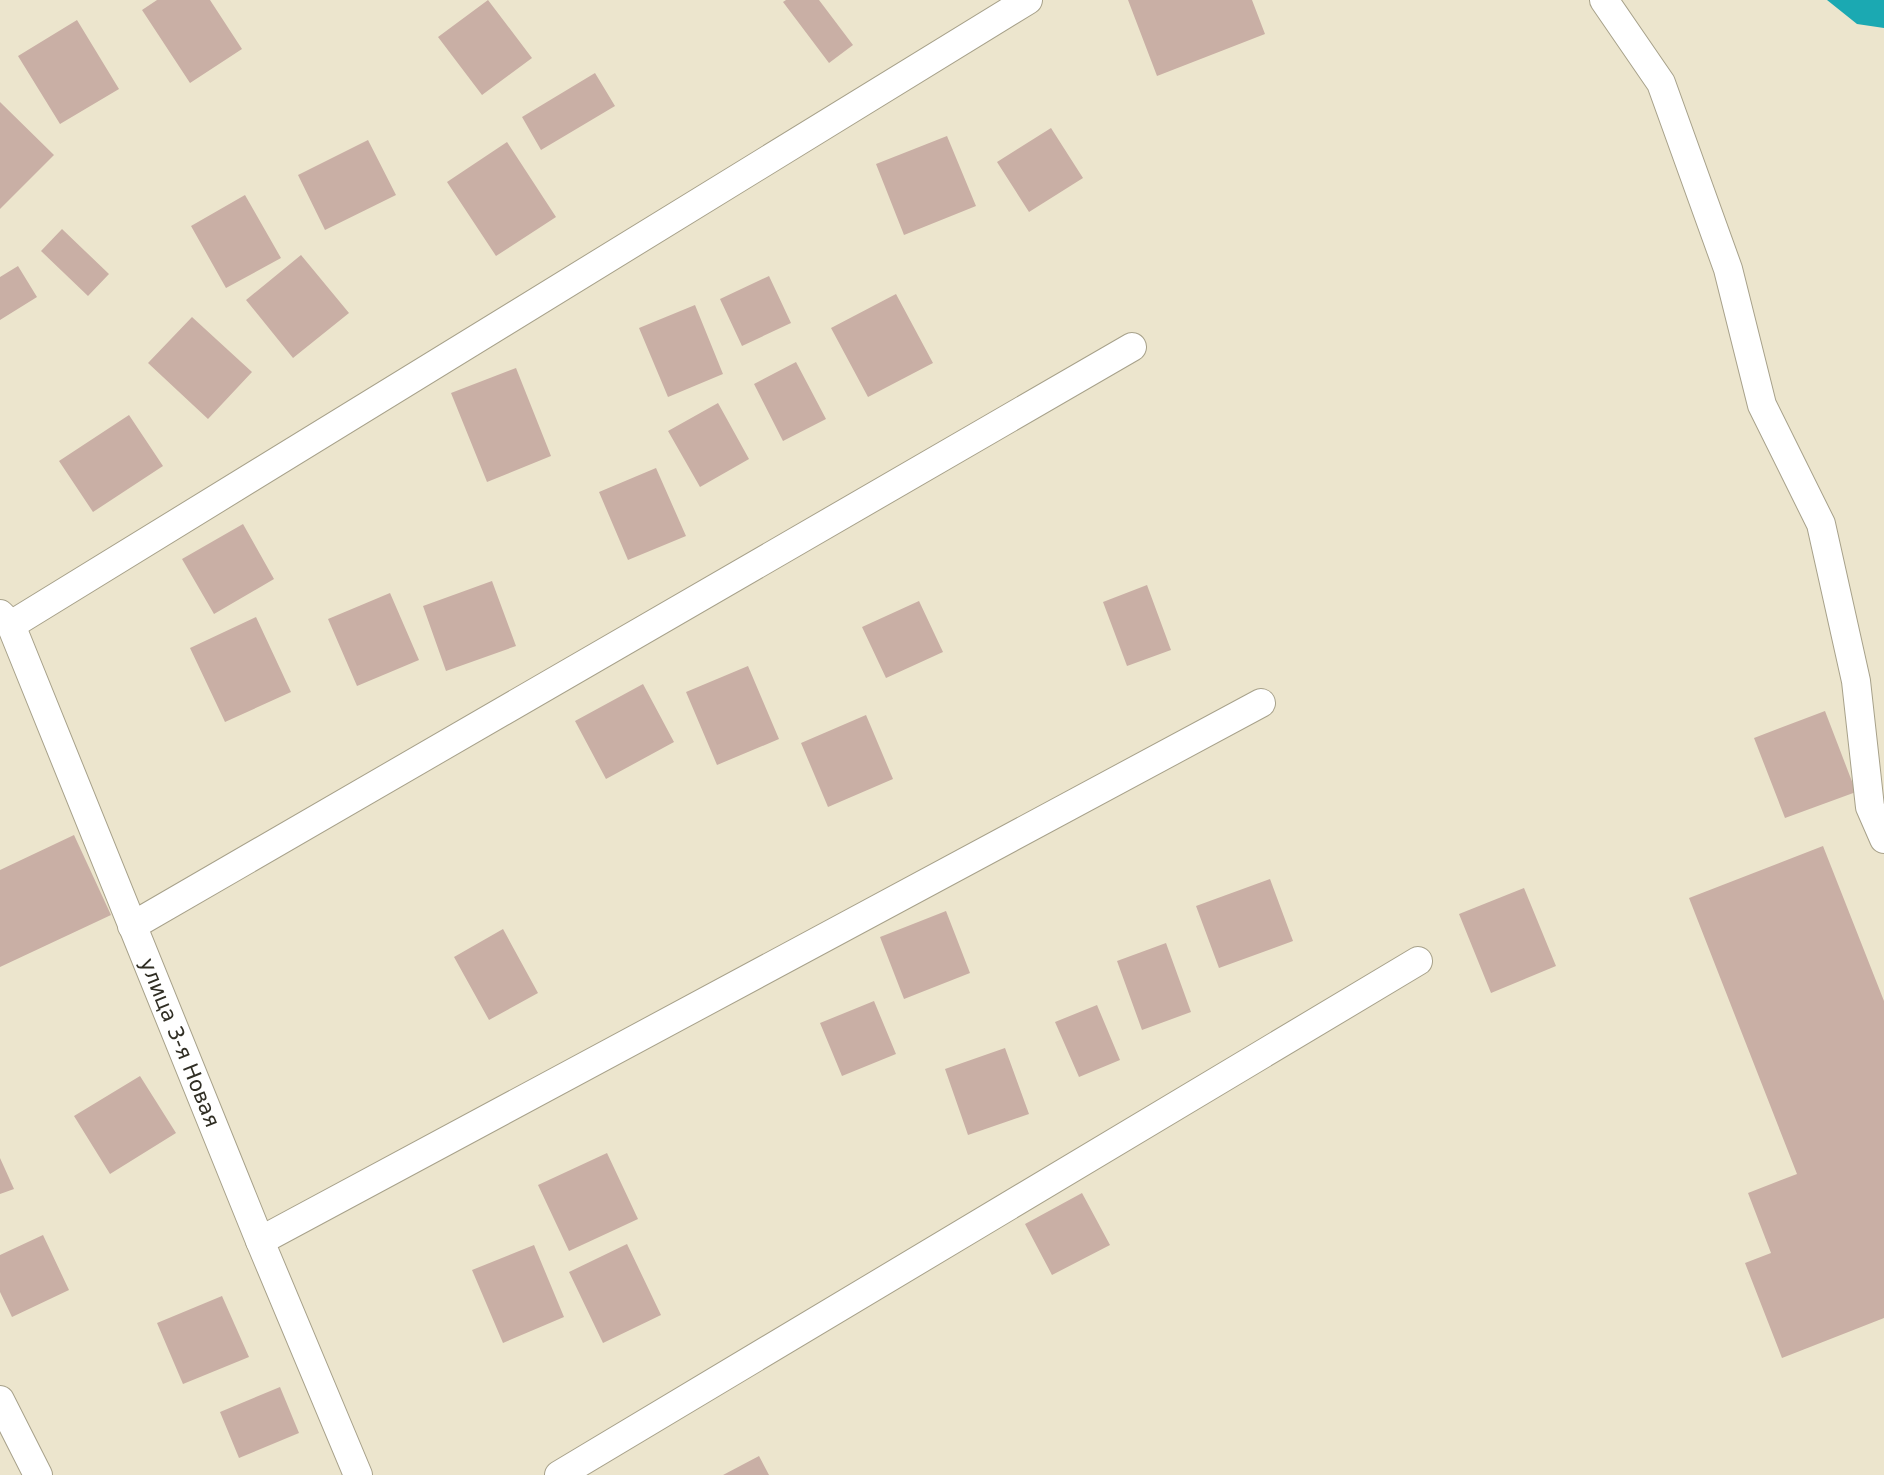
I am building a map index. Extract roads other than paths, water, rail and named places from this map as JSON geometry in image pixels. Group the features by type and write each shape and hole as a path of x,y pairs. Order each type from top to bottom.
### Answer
{"street":[{"path":"6,619 1028,0"},
{"path":"1604,0 1661,83 1728,269 1762,405 1821,524 1856,681 1870,807 1884,839"},
{"path":"132,926 1132,347"},
{"name":"улица 3-я Новая","path":"6,619 358,1475"},
{"path":"260,1241 1261,703"},
{"path":"559,1475 1418,961"},
{"path":"0,1400 38,1475"}],"water":[{"path":"1827,0 1884,0 1884,28 1857,24"}]}
